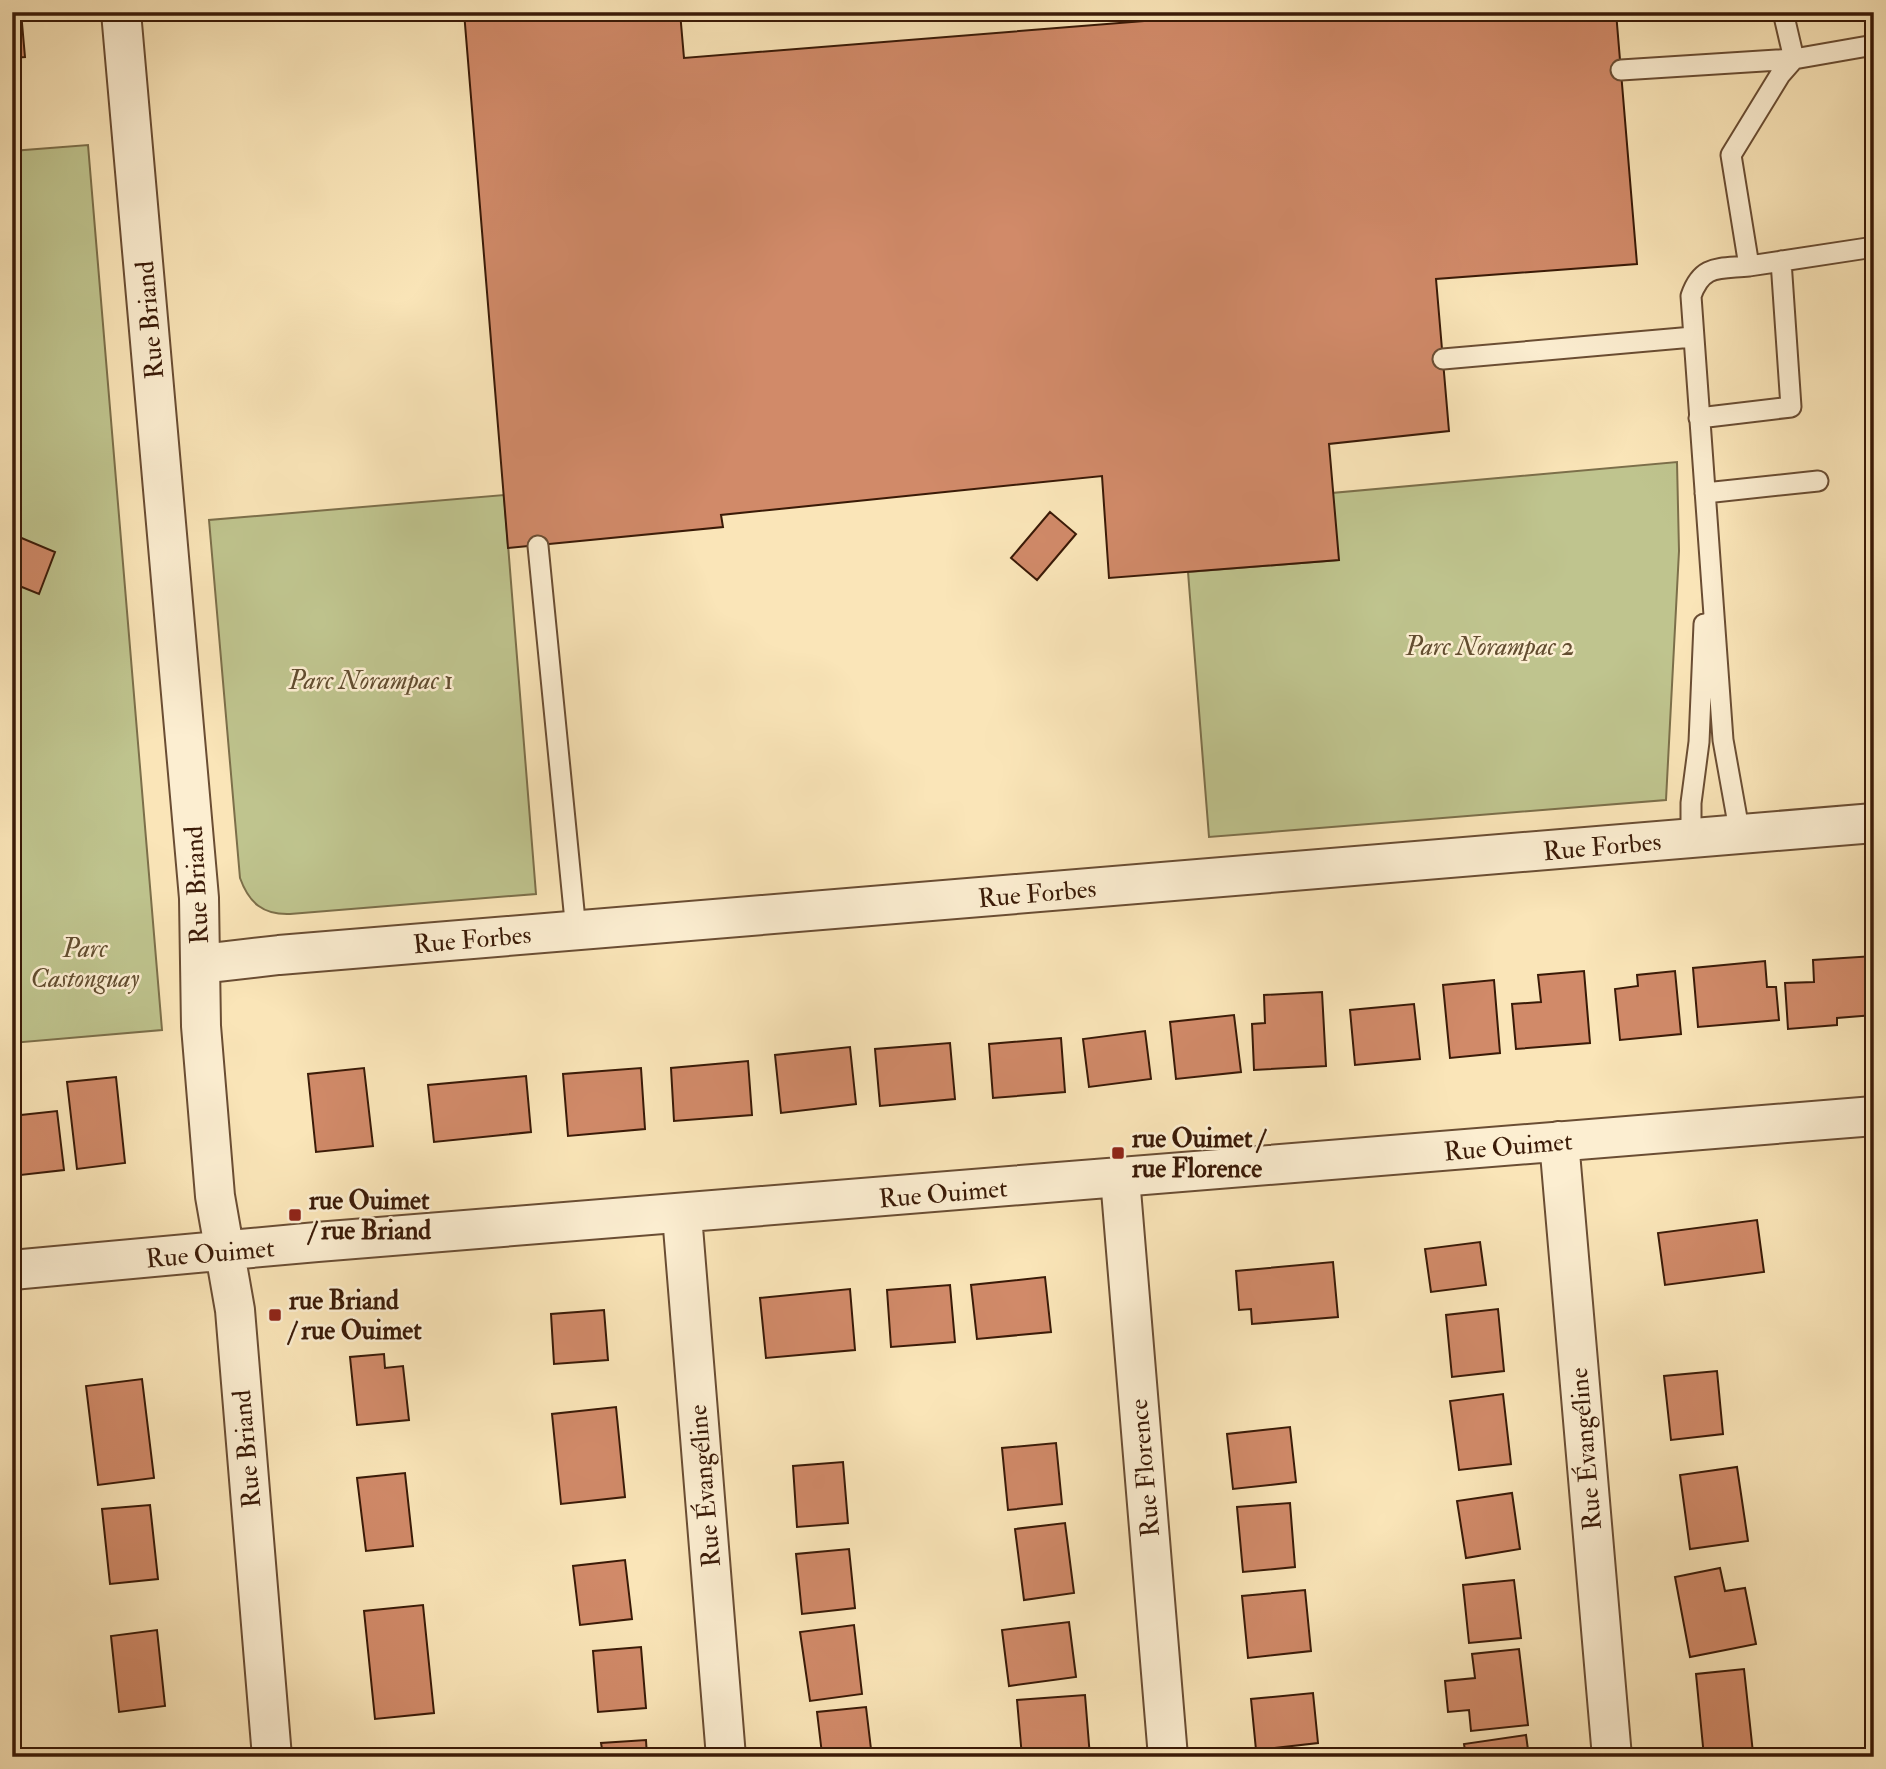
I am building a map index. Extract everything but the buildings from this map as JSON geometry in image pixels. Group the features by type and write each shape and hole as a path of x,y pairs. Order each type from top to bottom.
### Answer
{"street":[{"name":"Rue Briand","path":"121,12 189,775 201,964 201,1026 215,1196 235,1310 272,1757"},
{"name":"Rue Forbes","path":"201,964 1874,823"},
{"name":"Rue Ouimet","path":"12,1270 1874,1116"},
{"name":"Rue Évangéline","path":"1559,1141 1612,1757"},
{"name":"Rue Florence","path":"1120,1178 1168,1757"},
{"name":"Rue Évangéline","path":"681,1215 726,1757"}],"lane":[{"path":"1783,12 1794,59"},
{"path":"1621,70 1794,59 1874,45"},
{"path":"1749,266 1731,155 1780,75 1794,59"},
{"path":"1740,835 1723,740 1691,296 1696,279 1707,271 1874,248"},
{"path":"1699,418 1791,407 1781,261"},
{"path":"1443,359 1693,337"},
{"path":"1705,492 1818,481"},
{"path":"1691,839 1692,793 1699,742 1708,532"},
{"path":"537,546 576,931"}],"green space":[{"name":"Parc Castonguay","path":"88,145 162,1030 12,1043 12,151"},
{"name":"Parc Norampac 2","path":"1677,462 1679,551 1666,800 1209,837 1188,572 1338,560 1332,493"},
{"name":"Parc Norampac 1","path":"504,495 536,894 290,914 272,912 258,906 240,878 209,520"}],"place":[{"name":"rue Ouimet / rue Florence","path":"1118,1153"},
{"name":"rue Ouimet / rue Briand","path":"295,1215"},
{"name":"rue Briand / rue Ouimet","path":"275,1315"}]}
